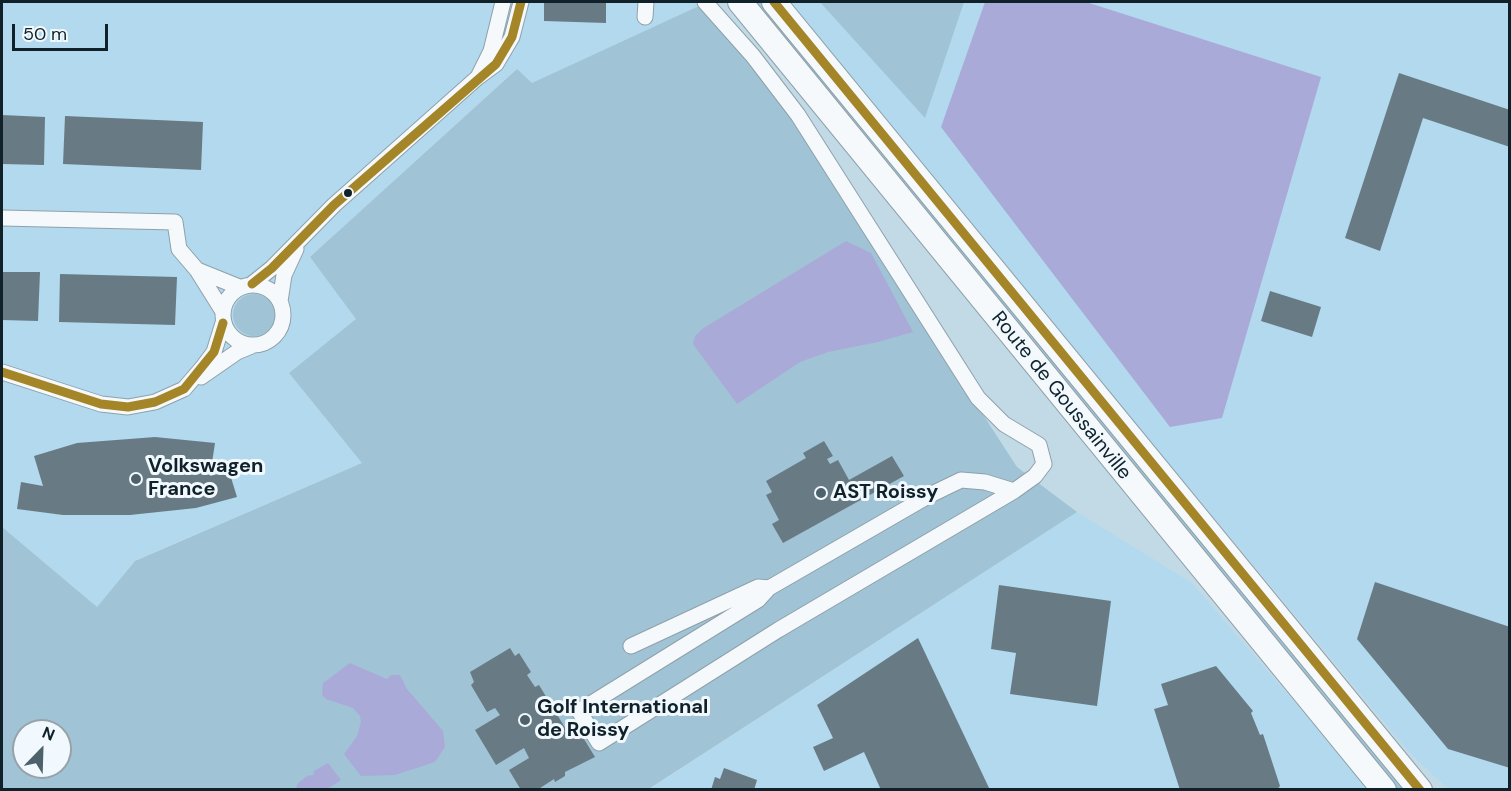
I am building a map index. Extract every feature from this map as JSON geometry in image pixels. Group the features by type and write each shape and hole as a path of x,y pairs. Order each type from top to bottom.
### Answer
{"main road":[{"name":"Route de Goussainville","path":"740,2 1384,789"},
{"name":"Route de Goussainville","path":"774,2 1143,455 1420,789"}],"street":[{"path":"477,78 490,51 503,2"},
{"path":"184,389 214,352 225,301 246,286 300,239 334,205 477,78 496,64 506,49 521,2"},
{"path":"705,2 753,56 798,115 839,176 978,398 1004,424 1039,445 1044,464 1035,476 1014,491 788,624 599,743 579,711 758,600 769,588 930,495 961,480 985,482 1014,491"},
{"path":"2,218 175,222 179,249 197,270 235,340 254,345"},
{"path":"2,372 101,404 128,407 155,402 184,389 237,352 264,343 279,330 283,320 280,301 284,275 300,239"},
{"path":"197,270 246,286 268,288 280,301"},
{"path":"631,646 758,587 769,588"}],"shaded area":[{"path":"2,2 700,2 701,5 532,83 516,69 310,257 357,319 289,373 362,463 135,560 97,607 2,527"},
{"path":"746,2 766,2 1413,789 1393,789"},
{"path":"785,2 1509,2 1509,789 1448,789 1409,752"},
{"path":"820,2 964,2 925,118"},
{"path":"985,2 1086,2 1321,77 1222,418 1170,427 941,127"},
{"path":"701,5 765,79 1017,467 1077,512 647,790 2,789 2,527 97,607 135,561 362,463 289,373 356,319 310,257 517,69 532,83"},
{"path":"846,241 871,253 913,332 828,352 800,362 737,404 693,344 695,336 702,329"},
{"path":"254,294 262,295 269,300 274,307 274,323 269,330 262,335 254,336 246,335 239,330 234,323 233,315 234,307 239,300 246,295"},
{"path":"1077,512 1192,583 1369,789 648,790"},
{"path":"350,663 387,679 391,675 400,675 407,689 443,731 445,747 435,762 395,775 361,776 344,754 357,736 361,722 360,716 353,708 326,699 322,695 323,683"},
{"path":"328,763 341,780 327,789 313,787 314,771"}],"building":[{"path":"544,2 606,2 606,23 544,21"},
{"path":"1399,73 1510,110 1510,147 1423,118 1380,251 1345,238"},
{"path":"2,115 45,117 44,165 2,164"},
{"path":"65,116 203,122 201,170 63,164"},
{"path":"2,272 40,272 38,321 2,320"},
{"path":"60,274 177,277 175,325 59,322"},
{"path":"1270,291 1321,307 1312,337 1261,321"},
{"name":"Volkswagen France","path":"155,437 215,443 210,476 229,471 237,497 196,508 130,515 63,515 17,509 21,482 43,486 34,456 77,443"},
{"name":"AST Roissy","path":"824,441 833,456 827,459 830,464 838,460 849,480 892,456 904,476 783,543 772,524 779,520 766,495 772,492 766,481 806,458 803,453"},
{"path":"1375,582 1510,627 1510,768 1448,749 1357,639"},
{"path":"999,585 1111,601 1097,706 1010,694 1016,653 991,649"},
{"path":"918,638 990,790 881,790 864,752 824,771 813,747 833,738 817,705"},
{"name":"Golf International de Roissy","path":"510,648 515,656 519,653 531,672 527,675 535,687 539,685 567,731 576,726 595,757 565,772 565,776 555,782 554,779 537,790 521,790 509,770 529,758 524,748 496,765 475,730 500,715 495,708 487,712 471,685 474,682 470,672"},
{"path":"1216,666 1253,711 1251,713 1260,735 1263,734 1280,786 1277,790 1180,790 1154,709 1168,705 1161,684"},
{"path":"724,768 757,780 754,790 711,790 715,777 720,779"}],"waterway":[{"path":"307,790 312,786"}],"transit line":[{"path":"252,284 272,268 334,205 496,64 512,37 521,2"},
{"path":"774,2 1420,790"},
{"path":"2,372 101,404 128,407 155,402 184,389 214,352 223,323"}],"place":[{"name":"Volkswagen France","path":"136,479"},
{"name":"AST Roissy","path":"821,493"},
{"name":"Golf International de Roissy","path":"525,720"}]}
